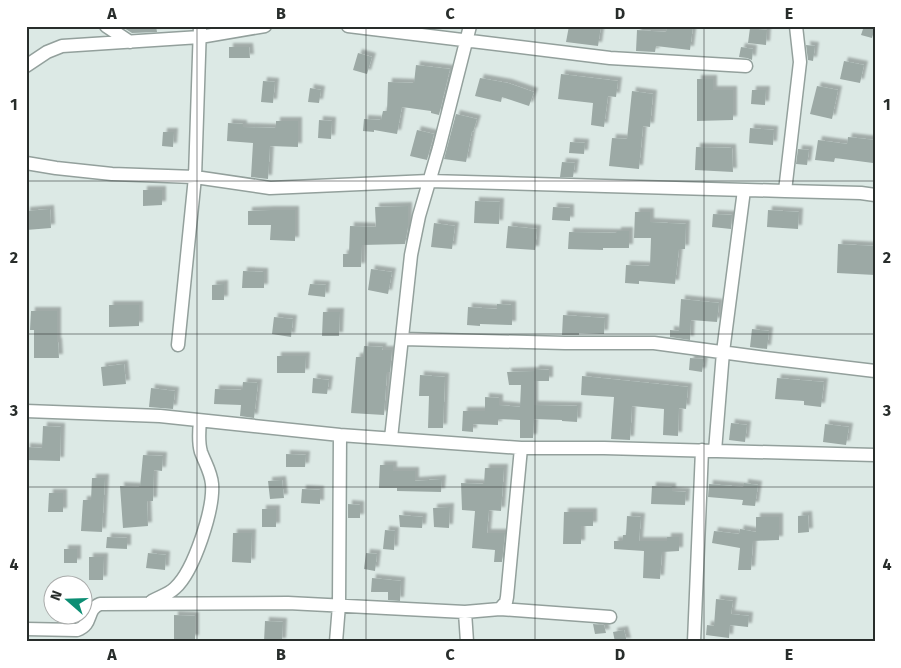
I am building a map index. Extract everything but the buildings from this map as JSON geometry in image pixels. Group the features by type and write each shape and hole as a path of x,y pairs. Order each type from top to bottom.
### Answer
{"street":[{"path":"106,26 130,42"},
{"path":"26,66 47,52 62,46 130,42 200,32 265,26"},
{"path":"348,26 610,58 746,66"},
{"path":"391,438 411,255 419,216 439,148 470,26"},
{"path":"785,191 800,62 796,26"},
{"path":"178,345 195,176 200,32"},
{"path":"26,163 112,174 195,176 270,188 429,181 861,193 875,195"},
{"path":"694,642 709,451 744,190"},
{"path":"403,339 654,343 875,371"},
{"path":"26,411 160,416 340,435 522,448 875,455"},
{"path":"150,602 175,588 187,573 194,559 210,511 212,483 209,467 201,451 199,440 200,421"},
{"path":"336,642 339,605 340,435"},
{"path":"500,609 506,602 507,597 522,448"},
{"path":"26,629 77,630 84,628 88,623 91,610 100,604 150,602 288,602 465,612 500,609 610,617"},
{"path":"465,612 467,642"}]}
